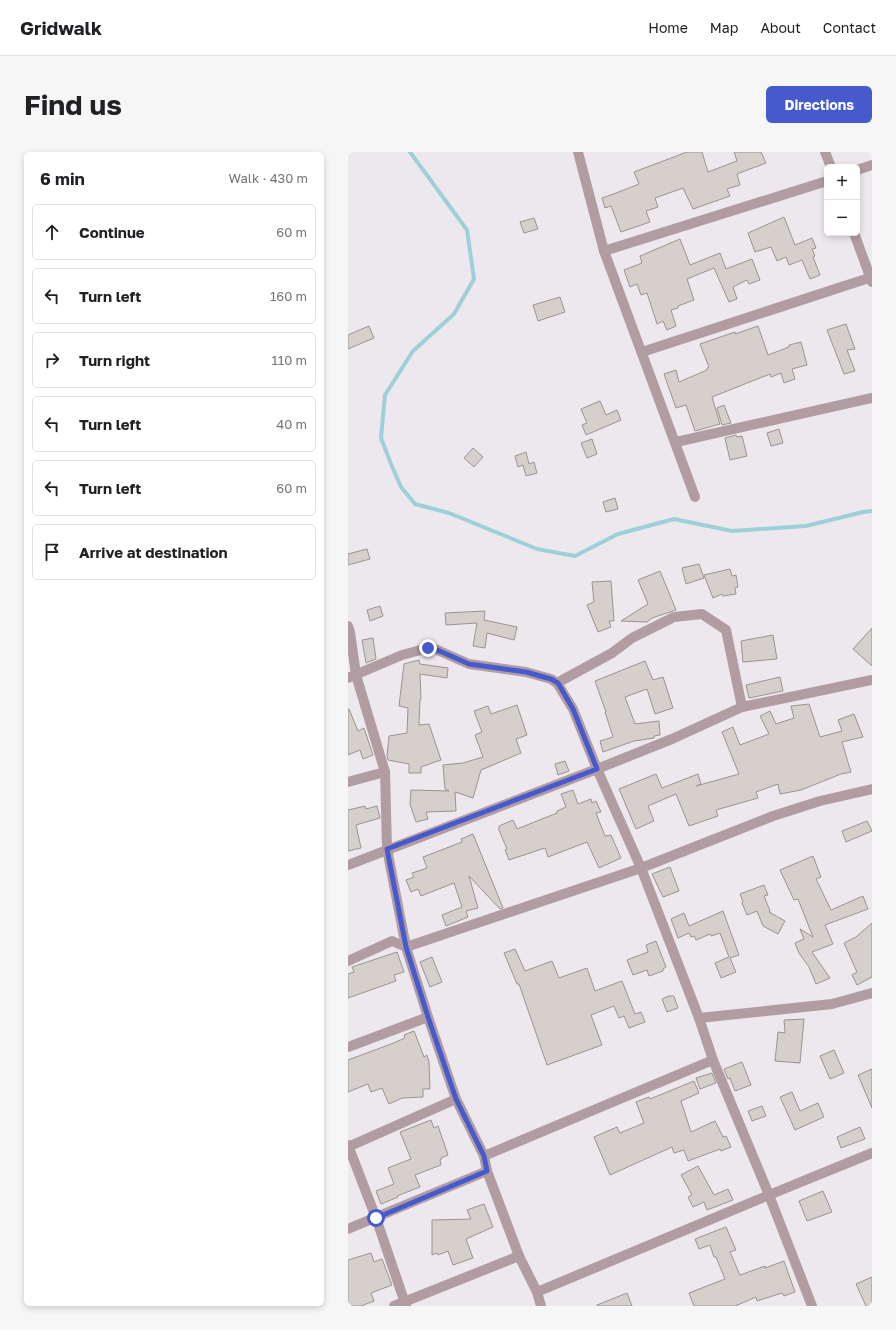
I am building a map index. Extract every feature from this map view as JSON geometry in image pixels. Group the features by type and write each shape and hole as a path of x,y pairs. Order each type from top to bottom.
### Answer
{"street":[{"path":"578,152 604,251 676,442 695,497"},
{"path":"825,152 830,164"},
{"path":"860,169 872,165"},
{"path":"604,251 824,182"},
{"path":"642,352 871,279 855,236"},
{"path":"676,442 872,398"},
{"path":"558,683 612,653 632,638 674,617 702,614 726,630 742,707"},
{"path":"348,626 350,632 352,676 386,772 387,849 406,947 456,1099 484,1156 487,1171 519,1256 537,1292 541,1306"},
{"path":"352,676 402,655 428,648 435,649 469,664 526,672 551,679 558,683 573,709 597,769 641,868 699,1018 713,1060 812,1306"},
{"path":"348,865 672,739 742,707 872,680"},
{"path":"348,782 386,772"},
{"path":"348,961 392,941 406,947 641,868 773,816 820,801 872,789"},
{"path":"699,1018 832,1004 872,993"},
{"path":"348,1047 428,1017"},
{"path":"484,1156 713,1060"},
{"path":"405,1304 376,1218 348,1146 456,1099"},
{"path":"537,1292 872,1153"},
{"path":"348,1229 487,1171"},
{"path":"394,1306 405,1304 519,1256"}],"building":[{"path":"687,152 702,152 708,172 737,161 734,152 761,152 766,163 737,174 740,185 727,189 730,196 693,209 683,188 655,198 658,207 646,211 650,222 621,232 611,206 605,208 602,198 639,184 634,172"},
{"path":"784,217 795,245 812,238 816,248 812,249 815,256 813,257 820,275 810,279 802,260 789,265 786,257 777,261 771,247 755,252 748,233"},
{"path":"534,218 538,229 524,233 520,222"},
{"path":"680,239 690,265 720,253 726,269 752,259 760,280 749,284 747,280 733,287 737,299 729,302 714,268 687,279 694,300 671,310 676,326 667,330 663,321 657,324 647,293 641,295 637,284 630,287 624,270 642,263 640,256"},
{"path":"560,297 565,312 538,321 533,305"},
{"path":"846,324 855,349 847,350 855,371 844,374 827,330"},
{"path":"369,326 374,338 348,349 348,335"},
{"path":"758,326 768,355 789,347 789,345 801,342 807,365 792,369 795,379 784,383 781,373 771,377 770,374 712,397 720,424 695,431 686,405 676,408 664,374 676,370 679,382 707,370 709,367 700,344"},
{"path":"600,401 606,415 617,410 621,420 586,435 582,425 587,423 581,409"},
{"path":"724,405 731,423 722,425 717,408"},
{"path":"779,429 783,443 771,446 767,433"},
{"path":"736,435 737,437 742,436 747,456 730,460 725,438"},
{"path":"592,439 597,454 587,458 581,443"},
{"path":"473,448 483,457 474,467 464,458"},
{"path":"526,452 529,464 534,462 537,473 526,476 523,465 518,467 515,456"},
{"path":"615,498 618,509 606,512 603,502"},
{"path":"367,549 370,559 348,565 348,554"},
{"path":"699,564 704,578 686,584 682,568"},
{"path":"730,569 732,576 736,575 738,587 735,588 736,594 723,596 722,594 713,598 704,575"},
{"path":"660,571 676,610 652,618 647,622 621,621 648,604 638,580"},
{"path":"611,581 614,621 609,621 611,627 598,632 587,605 594,602 592,582"},
{"path":"380,606 383,616 370,621 367,610"},
{"path":"485,611 484,620 517,627 514,640 487,633 485,648 473,646 477,623 446,625 445,613"},
{"path":"872,628 872,666 853,649"},
{"path":"773,635 777,659 743,662 741,641"},
{"path":"373,638 376,659 366,663 362,640"},
{"path":"419,660 420,664 448,668 447,678 420,674 421,699 419,725 429,724 441,760 421,767 421,773 409,773 409,764 388,760 387,756 389,736 407,733 408,708 399,706 404,664"},
{"path":"645,661 653,680 663,677 673,708 655,714 647,689 625,697 635,724 659,721 660,735 654,736 654,738 634,741 603,752 600,741 613,737 595,681"},
{"path":"780,677 783,691 749,698 746,685"},
{"path":"809,704 820,737 842,731 838,720 854,714 863,737 842,742 851,772 841,774 801,790 780,794 778,784 756,792 758,798 716,810 718,816 689,826 676,794 648,806 654,821 636,829 619,789 656,774 662,788 698,774 701,784 696,786 739,774 722,732 733,727 740,745 769,734 760,716 770,711 776,724 794,718 791,706"},
{"path":"517,705 527,735 516,739 521,753 481,770 473,798 455,792 456,811 426,812 428,819 416,822 410,804 411,790 449,791 445,789 443,765 463,763 483,757 475,735 482,732 474,711 488,706 491,714"},
{"path":"348,709 358,731 364,728 373,755 363,759 360,750 348,755"},
{"path":"565,761 569,771 558,775 555,764"},
{"path":"573,790 578,804 591,799 592,803 596,801 601,812 596,813 605,836 611,835 621,858 599,868 587,842 548,857 545,848 509,860 499,826 513,820 517,829 557,813 557,811 566,807 561,794"},
{"path":"365,806 366,809 377,806 380,818 356,825 361,848 348,851 348,810"},
{"path":"867,821 872,831 846,842 842,831"},
{"path":"473,834 503,908 500,909 469,876 478,908 466,911 468,917 446,926 442,915 462,907 454,883 421,896 418,889 411,892 406,880 414,877 412,873 427,868 423,857 462,842 461,839"},
{"path":"813,856 821,877 816,879 831,910 863,896 868,909 825,925 833,944 812,952 830,978 816,984 809,967 799,953 795,943 804,939 800,929 813,937 798,899 794,900 780,870"},
{"path":"670,867 679,891 663,897 652,874"},
{"path":"764,885 768,895 764,896 770,911 769,912 785,921 778,934 763,926 757,911 747,915 742,903 740,894"},
{"path":"723,911 739,955 730,958 736,972 721,978 715,963 729,957 720,933 711,936 710,934 696,940 694,936 691,937 689,933 678,938 671,919 684,913 689,926"},
{"path":"872,923 872,977 857,985 852,975 857,972 844,943 856,937"},
{"path":"656,941 666,967 663,971 649,976 647,970 633,975 627,960 648,952 646,945"},
{"path":"515,949 525,971 552,961 559,978 587,968 595,991 622,981 635,1014 641,1012 645,1022 629,1028 624,1016 619,1018 614,1006 591,1015 602,1045 547,1065 519,984 517,984 504,953"},
{"path":"397,952 404,972 394,975 396,981 348,998 348,974 354,972 352,967"},
{"path":"432,957 442,982 430,987 420,962"},
{"path":"669,996 674,996 678,1008 667,1012 662,999"},
{"path":"804,1019 800,1063 775,1061 778,1032 785,1033 784,1020"},
{"path":"414,1031 424,1057 427,1055 429,1062 430,1089 423,1089 423,1097 402,1098 389,1104 382,1088 371,1092 368,1084 348,1092 348,1060 405,1038 404,1035"},
{"path":"834,1050 844,1073 830,1079 820,1056"},
{"path":"742,1062 751,1085 735,1091 730,1078 728,1079 724,1069"},
{"path":"872,1069 872,1108 858,1075"},
{"path":"712,1073 716,1083 700,1089 696,1078"},
{"path":"694,1081 699,1093 681,1101 691,1132 715,1121 723,1137 726,1136 731,1147 721,1151 720,1149 688,1161 684,1150 674,1153 672,1147 610,1175 594,1137 617,1127 620,1133 644,1123 636,1102 649,1097 650,1099"},
{"path":"792,1092 800,1111 818,1103 824,1117 795,1130 780,1097"},
{"path":"762,1106 766,1116 752,1121 748,1111"},
{"path":"431,1120 434,1128 438,1126 448,1155 441,1158 441,1165 415,1175 420,1187 381,1204 376,1191 394,1184 388,1168 411,1159 400,1132"},
{"path":"860,1127 865,1139 841,1148 837,1137"},
{"path":"698,1166 714,1195 728,1189 733,1200 707,1210 704,1202 693,1207 688,1197 692,1195 681,1175"},
{"path":"823,1191 832,1212 807,1221 799,1201"},
{"path":"484,1204 493,1227 466,1239 473,1258 453,1265 448,1251 438,1255 437,1253 432,1255 432,1220 471,1219 467,1210"},
{"path":"726,1227 736,1250 730,1252 740,1275 784,1261 795,1292 784,1296 782,1293 757,1301 756,1297 735,1306 694,1306 689,1293 725,1279 710,1245 699,1249 695,1239"},
{"path":"371,1253 374,1262 382,1259 392,1285 371,1293 374,1301 361,1306 348,1306 348,1260"},
{"path":"872,1277 872,1306 866,1306 856,1284"},
{"path":"627,1293 632,1306 597,1306 597,1305"}],"waterway":[{"path":"410,152 467,230 474,279 454,314 413,351 385,395 381,438 401,487 415,504 449,513 537,549 575,556 618,534 674,519 732,531 806,526 872,511"}],"route":[{"path":"376,1218 487,1171 484,1156 456,1099 406,947 387,849 597,769 573,709 558,683 551,679 526,672 469,664 435,649 428,648"}]}
